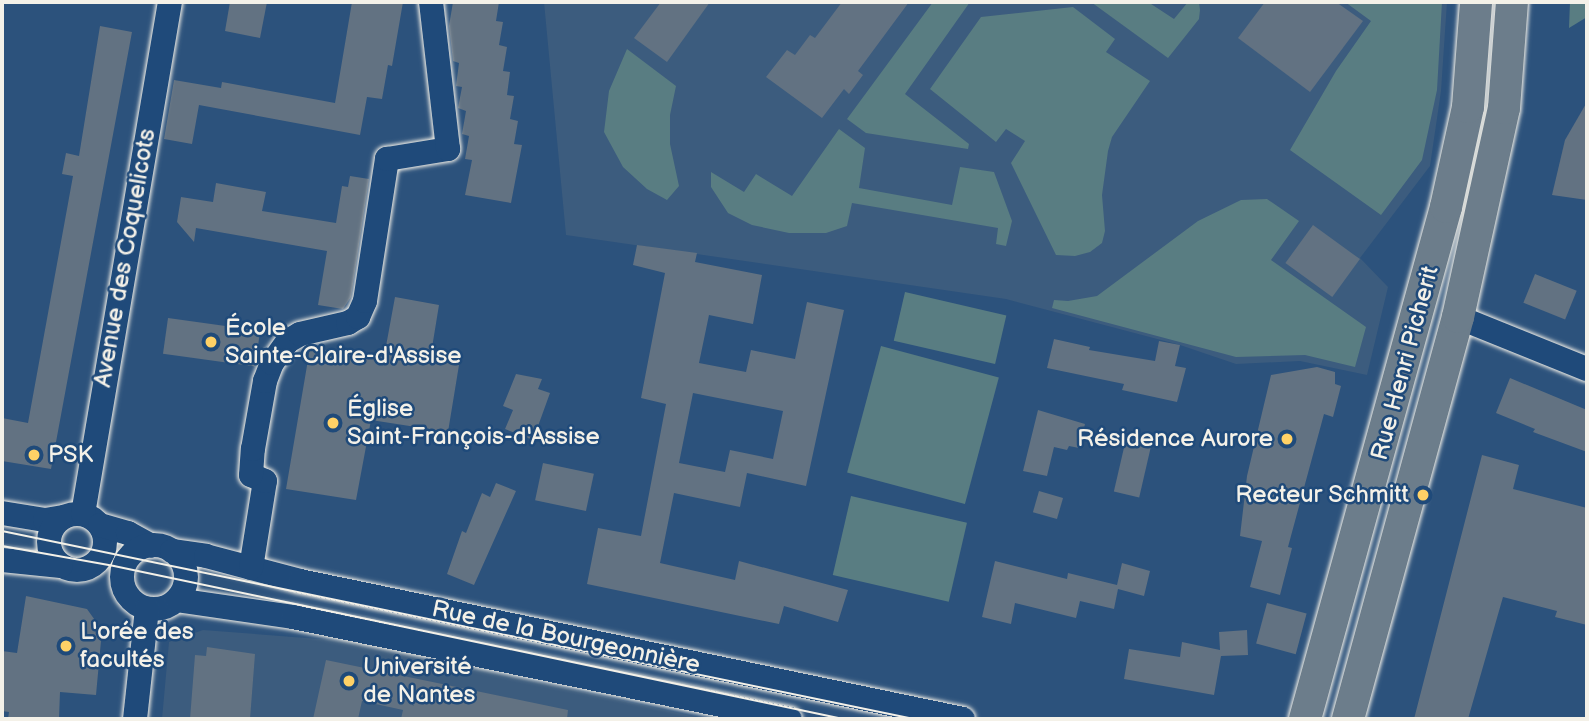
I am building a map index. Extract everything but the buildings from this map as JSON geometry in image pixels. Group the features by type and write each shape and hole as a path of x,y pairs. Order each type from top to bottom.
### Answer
{"main road":[{"name":"Rue Henri Picherit","path":"1305,719 1446,207 1468,107 1476,2"},
{"name":"Rue Henri Picherit","path":"1348,719 1458,317 1502,119 1512,2"}],"street":[{"name":"Avenue des Coquelicots","path":"82,519 170,2"},
{"path":"251,568 265,481 251,475 251,470 265,381 272,363 288,341 300,334 348,323 358,317 365,301 387,159 448,149 431,2"},
{"path":"1458,317 1587,369"},
{"name":"Rue de la Bourgeonnière","path":"2,513 45,520 82,519 128,533 161,548 340,590 962,719"},
{"path":"82,519 105,538 104,552 94,565 70,568 51,553 48,540 53,527 82,519"},
{"path":"161,548 180,558 186,573 185,586 177,600 163,608 147,609 132,600 123,586 123,572 127,561 139,550 161,548"},
{"path":"2,560 70,568 123,586"},
{"name":"Rue de la Bourgeonnière","path":"177,600 293,617 790,719"},
{"path":"135,719 147,609"}],"shaded area":[{"path":"544,2 1447,2 1441,91 1430,166 1360,258 1388,287 1367,375 1300,361 1236,364 1180,345 1006,299 566,235"},
{"name":"Université de Nantes","path":"203,630 358,642 705,719 162,719 169,642"}],"green space":[{"path":"933,2 970,2 905,94 969,144 968,149 866,133 847,119"},
{"path":"1091,2 1148,2 1174,19 1188,2 1199,2 1199,19 1168,58"},
{"path":"1345,2 1442,2 1437,90 1422,160 1381,215 1290,150 1336,71 1371,21"},
{"path":"1570,2 1587,2 1587,17 1569,28"},
{"path":"1073,7 1115,39 1106,52 1150,81 1112,137 1102,195 1105,231 1102,243 1090,252 1075,256 1056,255 1011,163 1025,141 1006,129 996,142 930,89 981,17"},
{"path":"627,49 676,86 670,115 670,144 679,186 667,200 647,189 623,167 604,132 609,91"},
{"path":"839,129 865,148 859,188 952,205 960,167 994,172 1012,221 1006,246 996,244 998,228 852,203 847,226 826,233 789,233 752,225 728,213 711,187 711,172 744,192 756,174 792,196"},
{"path":"1267,199 1299,221 1271,260 1366,327 1355,367 1305,355 1236,357 1052,308 1054,300 1068,301 1097,296 1198,221 1241,200"},
{"path":"905,292 1006,315 995,364 894,341"},
{"path":"881,346 999,378 965,504 847,473"},
{"path":"851,496 967,523 949,602 833,575"}],"tram line":[{"path":"2,531 914,719"},
{"path":"2,546 114,566 843,719"}],"place":[{"name":"École Sainte-Claire-d'Assise","path":"211,342"},
{"name":"Église Saint-François-d'Assise","path":"333,423"},
{"name":"Résidence Aurore","path":"1287,439"},
{"name":"PSK","path":"34,455"},
{"name":"Recteur Schmitt","path":"1423,495"},
{"name":"L'orée des facultés","path":"66,646"},
{"name":"Université de Nantes","path":"349,681"}]}
